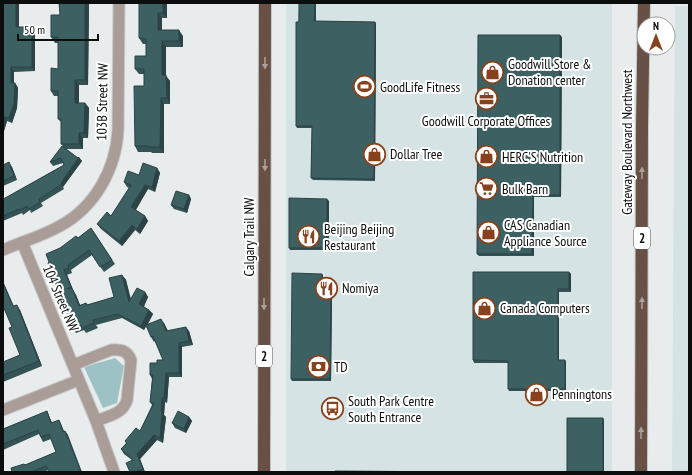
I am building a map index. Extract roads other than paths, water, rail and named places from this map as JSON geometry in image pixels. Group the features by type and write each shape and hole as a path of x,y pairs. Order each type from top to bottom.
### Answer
{"highway":[{"name":"Calgary Trail NW","path":"264,472 265,3"},
{"name":"Gateway Boulevard Northwest","path":"641,472 642,126 644,3"}],"street":[{"name":"103B Street NW","path":"3,250 60,226 79,213 94,196 103,181 113,159 117,140 119,3"},
{"name":"104 Street NW","path":"22,242 96,421 114,472"},
{"path":"73,365 110,350 117,349 128,354 131,360 127,400 125,406 119,412 96,421"},
{"path":"3,410 79,380"}],"place":[{"name":"Goodwill Store & Donation center","path":"492,72"},
{"name":"GoodLife Fitness","path":"365,87"},
{"name":"Goodwill Corporate Offices","path":"486,99"},
{"name":"Dollar Tree","path":"375,154"},
{"name":"HERC'S Nutrition","path":"486,157"},
{"name":"Bulk Barn","path":"487,189"},
{"name":"CAS Canadian Appliance Source","path":"488,233"},
{"name":"Beijing Beijing Restaurant","path":"309,237"},
{"name":"Nomiya","path":"326,288"},
{"name":"Canada Computers","path":"485,308"},
{"name":"TD","path":"319,367"},
{"name":"Penningtons","path":"536,394"},
{"name":"South Park Centre South Entrance","path":"333,409"}]}
